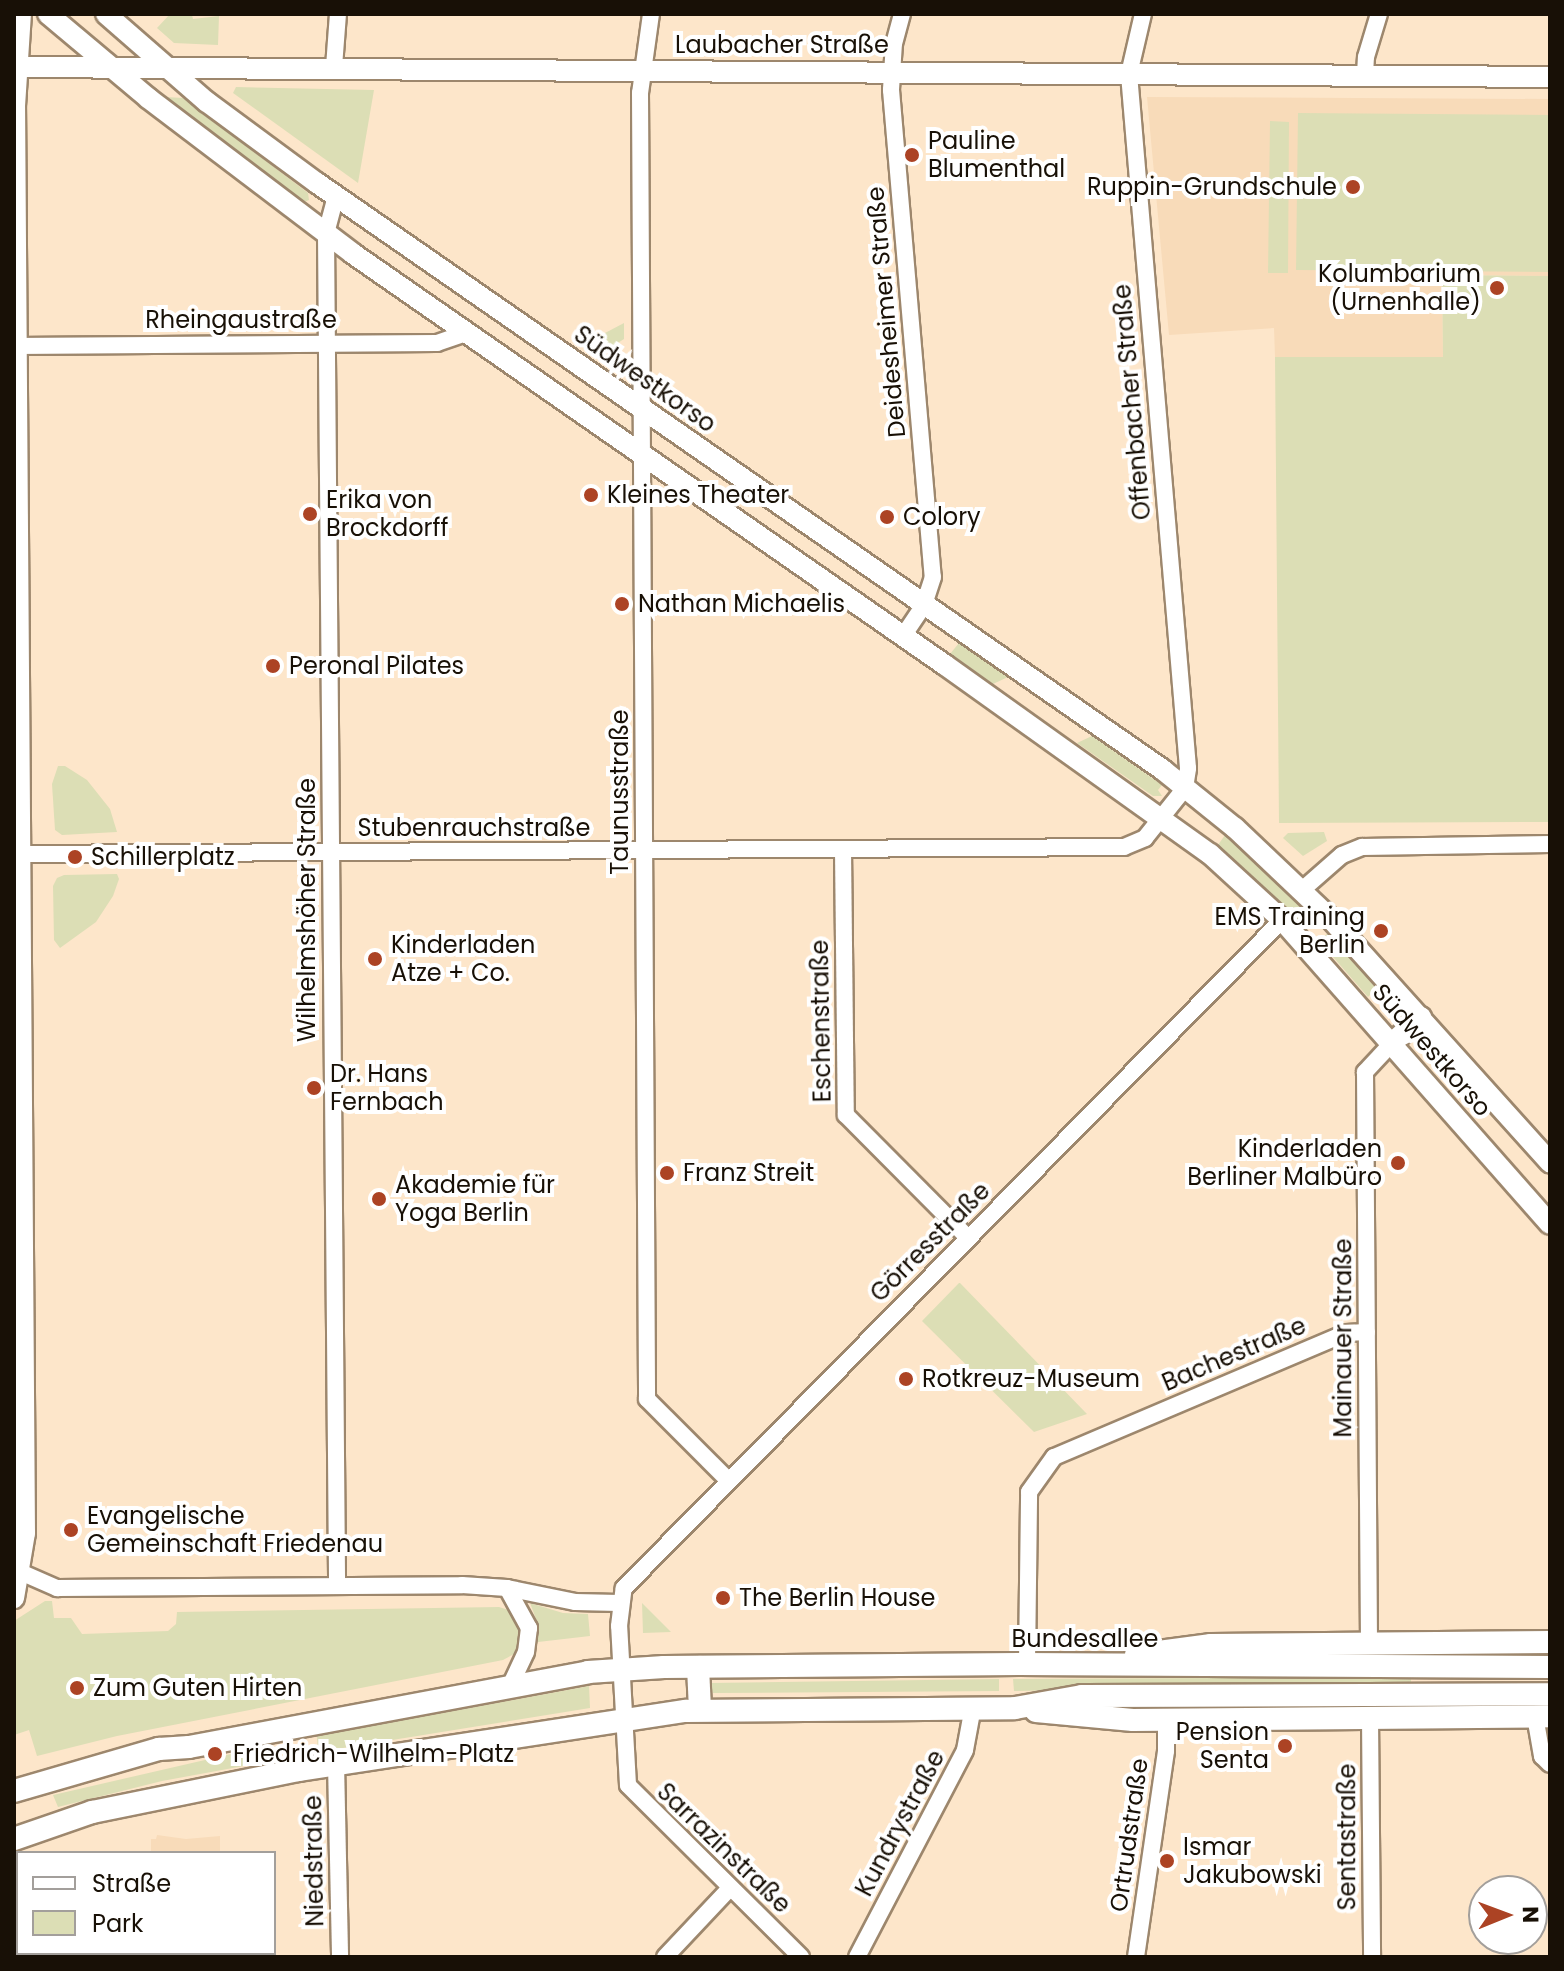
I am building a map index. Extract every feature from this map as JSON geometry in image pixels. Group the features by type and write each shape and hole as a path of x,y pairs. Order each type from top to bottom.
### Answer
{"main road":[{"path":"1113,1665 1144,1653 1211,1645 1550,1642"},
{"name":"Bundesallee","path":"621,1670 1027,1664 1550,1667"},
{"path":"698,1667 700,1710"},
{"path":"14,1791 159,1749 189,1747 511,1684 621,1670"},
{"path":"1015,1708 1082,1696 1550,1694"},
{"path":"14,1839 129,1803 336,1763 700,1710 973,1707 1015,1708 1082,1717 1166,1720 1542,1716"}],"street":[{"path":"14,1598 25,1533 18,1094 16,631 16,67 21,14"},
{"name":"Südwestkorso","path":"48,14 110,67 326,234 1164,818 1210,854 1282,920 1550,1224"},
{"name":"Südwestkorso","path":"106,14 207,102 336,196 1185,788 1302,890 1550,1162"},
{"path":"334,67 338,14"},
{"name":"Taunusstraße","path":"651,14 642,70 647,1399 728,1480"},
{"name":"Deidesheimer Straße","path":"902,14 890,72 933,577 924,605"},
{"name":"Offenbacher Straße","path":"1143,14 1129,74 1188,768 1185,788"},
{"path":"1365,75 1366,57 1379,14"},
{"name":"Laubacher Straße","path":"16,67 1550,77"},
{"path":"326,234 336,196"},
{"name":"Wilhelmshöher Straße","path":"326,234 337,1586"},
{"name":"Rheingaustraße","path":"16,346 437,343 466,333"},
{"path":"903,636 924,605"},
{"path":"1164,818 1185,788"},
{"name":"Stubenrauchstraße","path":"17,854 1130,847 1164,818"},
{"path":"1302,890 1342,855 1362,847 1550,844"},
{"name":"Eschenstraße","path":"843,849 846,1115 968,1238"},
{"name":"Görresstraße","path":"619,1603 624,1588 635,1575 1282,920"},
{"path":"1392,1043 1421,1017"},
{"name":"Mainauer Straße","path":"1369,1643 1365,1072 1392,1043"},
{"name":"Bachestraße","path":"1027,1664 1029,1492 1054,1457 1346,1333 1367,1332"},
{"path":"16,1572 57,1588 507,1588 555,1600 619,1603 621,1670"},
{"path":"507,1588 529,1628 526,1652 511,1684"},
{"name":"Sarrazinstraße","path":"621,1670 628,1785 801,1957"},
{"name":"Kundrystraße","path":"857,1957 965,1750 973,1707"},
{"path":"1542,1716 1542,1756 1550,1764"},
{"name":"Sentastraße","path":"1370,1717 1372,1957"},
{"name":"Ortrudstraße","path":"1136,1957 1166,1751 1166,1720"},
{"name":"Niedstraße","path":"336,1763 340,1957"},
{"path":"665,1957 730,1888"}],"shaded area":[{"name":"Ruppin-Grundschule","path":"1147,97 1550,99 1550,276 1442,275 1443,357 1275,357 1274,328 1169,335"},
{"path":"157,1835 186,1839 220,1836 220,1851 151,1851 151,1839 156,1839"}],"green space":[{"path":"170,14 192,15 193,19 219,16 218,45 174,43 157,28"},
{"path":"236,87 374,90 358,183 233,93"},
{"path":"165,97 183,98 308,193 309,200 302,203"},
{"path":"1298,113 1550,115 1550,272 1296,270"},
{"path":"1270,121 1289,122 1288,273 1268,273"},
{"path":"1442,275 1550,276 1550,822 1279,823 1275,357 1443,357"},
{"path":"624,323 624,339 602,353 588,342"},
{"path":"959,643 1008,677 993,684 950,654"},
{"path":"1092,736 1162,785 1158,790 1162,796 1153,796 1077,743"},
{"path":"58,766 65,766 87,780 110,809 117,832 62,835 55,830 52,784"},
{"path":"1324,832 1327,841 1303,856 1283,838 1288,833"},
{"path":"1225,835 1314,919 1306,927 1218,845"},
{"path":"117,874 119,879 113,896 96,922 60,948 54,940 53,886 57,878 64,875"},
{"path":"1328,933 1377,988 1368,997 1319,941"},
{"path":"959,1283 1087,1414 1034,1432 922,1321"},
{"path":"45,1601 52,1601 54,1618 71,1618 82,1634 168,1631 176,1624 177,1612 499,1607 512,1611 520,1625 520,1638 514,1654 503,1660 117,1736 37,1756 29,1730 14,1735 14,1621"},
{"path":"530,1603 563,1613 588,1614 590,1636 538,1642 538,1624"},
{"path":"642,1603 671,1632 643,1633"},
{"path":"1411,1677 1411,1684 1014,1691 1013,1679"},
{"path":"999,1679 999,1691 713,1693 709,1683"},
{"path":"589,1686 590,1708 318,1752 317,1736"},
{"path":"270,1745 271,1761 162,1781 58,1807 53,1795"}],"place":[{"name":"Pauline Blumenthal","path":"912,155"},
{"name":"Ruppin-Grundschule","path":"1353,187"},
{"name":"Kolumbarium (Urnenhalle)","path":"1497,288"},
{"name":"Kleines Theater","path":"591,495"},
{"name":"Erika von Brockdorff","path":"310,514"},
{"name":"Colory","path":"887,517"},
{"name":"Nathan Michaelis","path":"622,604"},
{"name":"Peronal Pilates","path":"273,666"},
{"name":"Schillerplatz","path":"75,857"},
{"name":"EMS Training Berlin","path":"1381,931"},
{"name":"Kinderladen Atze + Co.","path":"375,959"},
{"name":"Dr. Hans Fernbach","path":"314,1088"},
{"name":"Kinderladen Berliner Malbüro","path":"1398,1163"},
{"name":"Franz Streit","path":"667,1173"},
{"name":"Akademie für Yoga Berlin","path":"379,1199"},
{"name":"Rotkreuz-Museum","path":"906,1379"},
{"name":"Evangelische Gemeinschaft Friedenau","path":"71,1530"},
{"name":"The Berlin House","path":"723,1598"},
{"name":"Zum Guten Hirten","path":"77,1688"},
{"name":"Pension Senta","path":"1285,1746"},
{"name":"Friedrich-Wilhelm-Platz","path":"215,1754"},
{"name":"Ismar Jakubowski","path":"1167,1861"}]}
